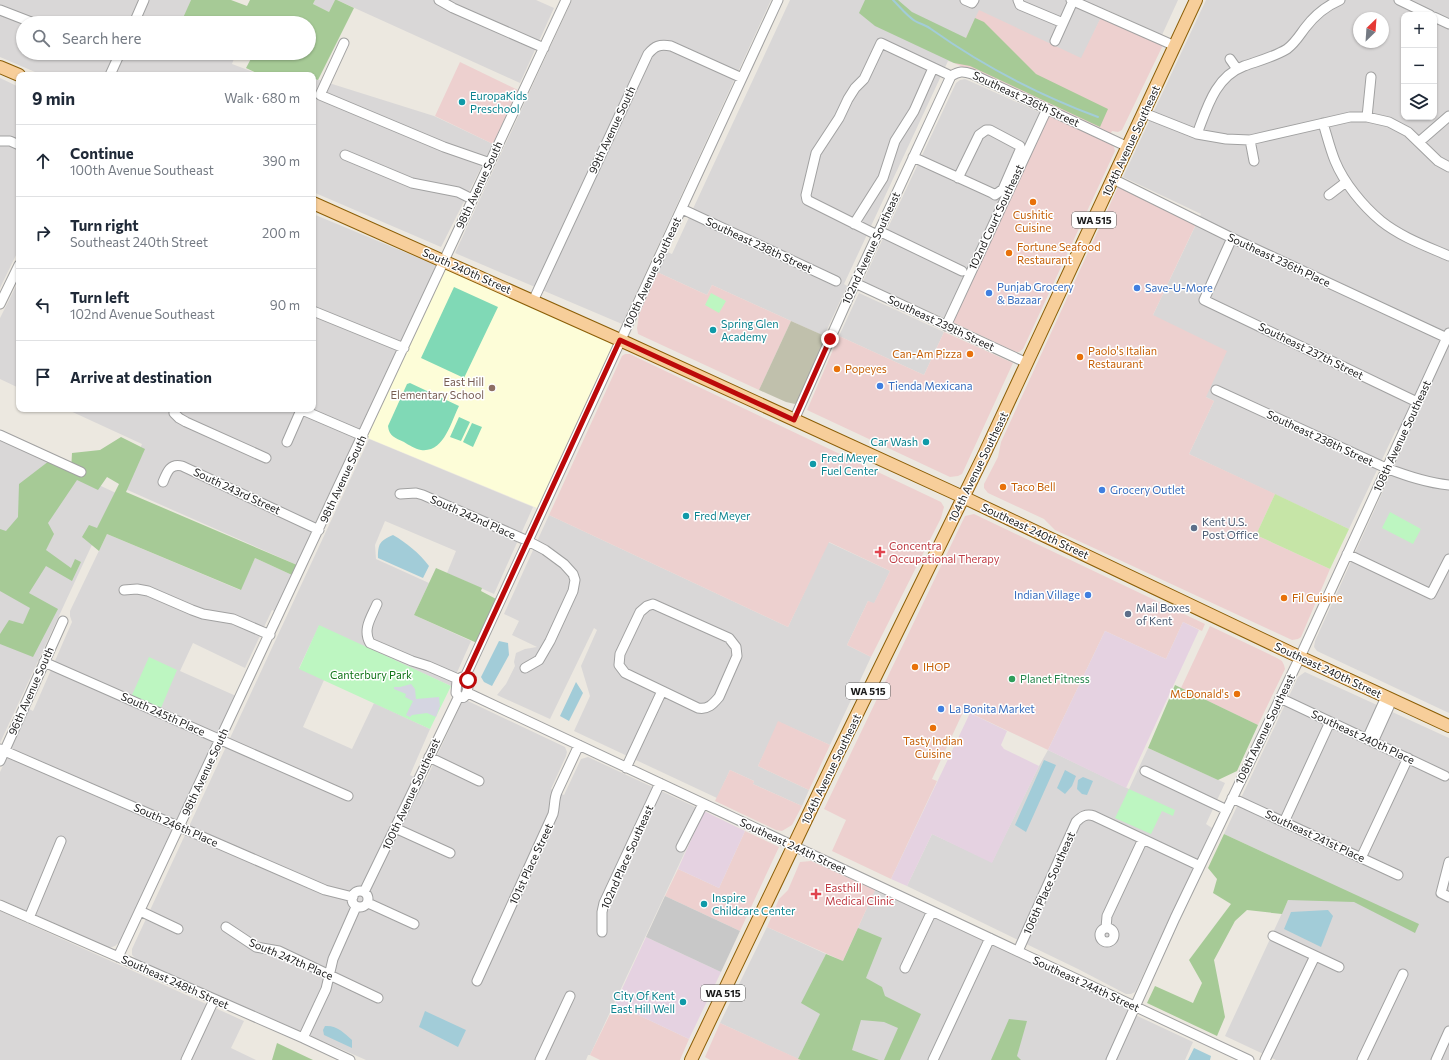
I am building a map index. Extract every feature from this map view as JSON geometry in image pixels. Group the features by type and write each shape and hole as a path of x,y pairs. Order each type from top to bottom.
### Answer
{"main road":[{"name":"104th Avenue Southeast","path":"692,1060 834,759 1028,363 1196,0"},
{"path":"0,67 16,74"},
{"name":"South 240th Street","path":"316,204 620,340"},
{"name":"Southeast 240th Street","path":"620,340 963,497 1449,726"}],"street":[{"path":"137,16 144,0"},
{"path":"439,0 452,8 544,48"},
{"name":"98th Avenue South","path":"118,957 566,0"},
{"name":"100th Avenue Southeast","path":"462,678 682,210 778,0"},
{"path":"965,0 972,3 974,0"},
{"path":"1018,0 1020,4 1063,23"},
{"path":"1197,134 1216,90 1233,71 1286,49 1297,40 1304,29 1320,13 1340,0"},
{"path":"1400,0 1424,12"},
{"path":"1055,41 1072,1 1175,46"},
{"path":"0,10 16,16"},
{"path":"1437,18 1449,24"},
{"path":"344,43 320,95 444,147 490,163"},
{"path":"951,76 881,43 864,79 855,88 839,118 816,153 806,195 807,200 854,224 878,233 962,271"},
{"name":"99th Avenue South","path":"534,301 648,54 657,45 663,44 671,46 742,78"},
{"path":"1230,59 1237,69"},
{"path":"111,72 117,60"},
{"path":"854,224 883,178 895,141 914,112 933,68"},
{"name":"Southeast 236th Street","path":"951,76 956,72 963,71 1128,147"},
{"name":"102nd Avenue Southeast","path":"794,420 847,284 878,233 951,76"},
{"path":"1367,117 1371,77"},
{"name":"102nd Court Southeast","path":"946,326 1047,109"},
{"path":"1144,113 1197,134 1226,139 1250,140 1350,117 1367,117 1389,122 1408,132 1438,161 1449,167"},
{"path":"1419,142 1449,116"},
{"path":"1323,123 1335,161 1346,182 1365,205 1382,221 1411,239 1449,256"},
{"name":"102nd Court Southeast","path":"990,130 1020,146 1020,150 1003,189 998,193 992,193 958,178 981,132 990,130"},
{"path":"1250,140 1254,161"},
{"path":"0,141 10,141 16,144"},
{"path":"344,155 412,183 458,192 472,199"},
{"path":"913,156 958,178"},
{"name":"Southeast 236th Place","path":"1113,179 1232,238 1448,336"},
{"path":"1329,195 1346,182"},
{"name":"Southeast 238th Street","path":"682,210 847,284"},
{"name":"Southeast 237th Street","path":"1232,238 1204,300 1418,402"},
{"path":"0,304 16,277"},
{"name":"Southeast 239th Street","path":"847,284 1028,363"},
{"path":"316,312 404,348"},
{"name":"108th Avenue Southeast","path":"1111,1060 1175,918 1300,657 1448,336"},
{"name":"Southeast 238th Street","path":"1216,390 1386,468 1413,478 1436,484 1449,485"},
{"path":"174,412 179,418 186,422 266,458"},
{"path":"287,442 300,412"},
{"path":"308,412 363,436"},
{"path":"0,434 81,472"},
{"name":"South 243rd Street","path":"163,482 173,465 182,466 319,530"},
{"name":"South 242nd Place","path":"400,494 416,493 423,495 528,540 545,550 571,571 575,583 574,591 544,654 537,662 525,668"},
{"path":"1347,554 1430,594 1449,559"},
{"path":"124,590 148,591 203,614 233,619 270,634"},
{"path":"378,604 367,626 366,634 370,643 412,661 462,678 456,693 463,695"},
{"path":"653,604 729,638 736,647 737,656 719,697 707,708 698,708 662,691 625,674 619,665 620,654 640,612 647,606 653,604"},
{"name":"96th Avenue South","path":"0,761 2,750 63,621"},
{"name":"South 245th Place","path":"44,662 348,796"},
{"path":"626,768 662,691"},
{"name":"100th Avenue Southeast","path":"364,892 429,757 463,695"},
{"name":"Southeast 244th Street","path":"463,695 660,783 1249,1060"},
{"name":"Southeast 240th Place","path":"1280,698 1446,776"},
{"path":"1370,740 1389,698"},
{"path":"1284,822 1330,722"},
{"name":"101st Place Street","path":"477,980 553,814 557,792 579,746"},
{"name":"South 246th Place","path":"2,750 325,890 352,896"},
{"path":"429,757 479,780"},
{"path":"1361,858 1408,758"},
{"path":"1145,771 1227,810"},
{"name":"102nd Place Southeast","path":"602,932 604,903 660,783"},
{"name":"Southeast 241st Place","path":"1232,798 1398,875"},
{"path":"681,847 703,804"},
{"name":"106th Place Southeast","path":"1018,952 1076,822 1083,816 1094,816 1143,839"},
{"path":"395,828 450,853"},
{"path":"1106,928 1107,916 1143,839 1200,866"},
{"path":"28,918 61,841"},
{"path":"1445,895 1449,862"},
{"path":"356,907 353,904 352,896 356,892 364,892 368,898 368,903"},
{"path":"356,907 364,907 368,903"},
{"path":"368,903 414,924"},
{"name":"Southeast 248th Street","path":"0,905 350,1060"},
{"path":"303,1038 326,988 333,959 356,907"},
{"path":"140,911 178,929"},
{"path":"905,968 932,911"},
{"name":"South 247th Place","path":"226,927 256,947 278,951 378,998"},
{"path":"1273,936 1339,967"},
{"path":"934,1060 990,938"},
{"path":"1265,1060 1315,956"},
{"path":"1362,1060 1403,974"},
{"path":"540,1060 570,996"},
{"path":"186,1060 214,1000"},
{"path":"1436,1060 1449,1032"}],"shaded area":[{"path":"0,0 191,0 185,16 16,16 16,60 233,60 232,64 253,72 35,72 0,57"},
{"path":"191,0 231,0 247,6 250,0 315,0 313,4 329,12 335,0 337,0 354,8 318,80 316,79 316,72 255,72 246,68 250,60 316,60 316,16 184,16"},
{"path":"315,0 335,0 329,12 313,4"},
{"path":"337,0 536,0 554,8 520,83"},
{"path":"572,0 771,0 622,324 455,253"},
{"path":"790,0 1178,0 1162,35 1105,9 1082,58 954,63 948,61 844,284 847,286 824,336 712,285 707,295 657,272 667,252 672,254"},
{"path":"865,0 898,0 912,12 966,38 975,18 984,22 1036,74 1108,109 1100,127 970,66 954,63 875,26 859,13"},
{"path":"1206,0 1449,0 1449,713 1317,651 1314,647 1315,641 1408,436 1396,430 1349,529 1189,454 1214,401 1206,397 1153,315 1201,214 1123,177"},
{"path":"979,10 1081,58 1102,15 1163,45 1122,130 1118,132 1112,131 1110,135 954,63"},
{"path":"460,62 518,90 493,144 435,116"},
{"path":"0,78 16,86 16,255 0,288"},
{"path":"316,79 434,116 493,144 441,247 316,193"},
{"path":"965,79 1041,113 946,319 863,281 956,83"},
{"path":"1041,113 1110,143 1114,147 1115,151 1023,349 1016,352 946,319"},
{"path":"1118,187 1196,224 1153,315 1227,351 1206,397 1214,401 1189,454 1275,494 1256,535 1330,569 1301,637 1298,639 1292,640 1055,530 1044,519 988,493 984,488 984,484 998,457 1001,442"},
{"path":"316,215 438,266 316,521 297,565 123,488 142,444 73,412 316,412"},
{"name":"East Hill Elementary School","path":"444,261 620,340 542,510 363,436"},
{"path":"657,272 707,295 712,285 791,321 759,390 638,334 637,328 639,315"},
{"path":"16,286 16,387 0,379 0,318"},
{"path":"859,293 944,332 924,375 839,336"},
{"path":"791,321 827,337 798,402 795,404 786,402 759,390"},
{"path":"944,332 1013,363 962,474 950,477 807,410 839,336 924,375"},
{"path":"625,354 630,354 941,502 944,507 941,518 871,657 847,645 868,601 874,603 890,571 829,542 788,627 549,515 622,356"},
{"path":"121,437 145,449 126,492 297,565 292,575 255,558 241,590 107,534 99,551 82,537 89,525 97,528 119,484 107,477 98,490 77,480 48,523 54,534 46,550 71,568 75,559 81,562 72,581 46,566 29,593 58,609 33,657 0,644 0,634 9,620 23,624 30,608 0,591 0,529 6,531 18,517 19,484 49,461 71,471 72,453 100,450"},
{"path":"0,439 116,493 0,743"},
{"path":"369,439 533,507 494,594 447,573 456,551 385,521 375,545 376,559 429,583 414,615 471,641 451,686 319,626 299,668 324,680 303,727 352,749 374,703 430,729 410,775 425,782 461,704 464,701 468,701 565,747 567,752 566,756 551,789 564,795 581,759 588,757 704,811 590,1055 588,1055 586,1060 366,1060 137,960 132,955 132,949"},
{"path":"974,514 1205,624 1202,631 1183,622 1166,659 1105,631 1048,750 964,710 932,779 937,781 891,879 832,851 846,820 824,809 965,516"},
{"path":"549,515 788,627 828,542 890,571 874,604 868,601 847,645 871,657 830,745 779,722 758,766 809,790 802,806 753,784 754,781 730,770 717,798 574,731 590,696 581,666 597,630 594,628 550,719 497,695 506,684 515,666 514,662 516,653 525,649 537,647 512,635 519,621 504,614"},
{"path":"107,534 240,590 255,558 292,575 276,612 272,610 245,668 193,643 180,671 236,696 121,941 115,946 109,948 0,899 0,772 29,709 33,711 72,622 70,611"},
{"path":"436,568 482,588 481,591 498,600 477,643 414,615"},
{"path":"1183,622 1199,630 1126,788 1048,750 1105,631 1166,659"},
{"path":"1210,626 1277,658 1282,661 1284,665 1285,669 1258,725 1181,688"},
{"path":"1305,672 1449,738 1449,1060 1276,1060 1225,1036 1302,870 1224,834 1298,677"},
{"path":"411,684 415,689 416,699 439,697 440,706 436,717 427,713 412,715 410,717 406,715 413,701 405,697 406,694 394,689 394,687"},
{"path":"1175,685 1258,725 1237,771 1218,780 1148,748"},
{"path":"970,713 1007,731 1001,745 1004,749 1039,766 992,863 932,834 907,886 891,879"},
{"path":"778,721 830,745 809,790 758,766"},
{"path":"1148,748 1225,783 1206,824 1212,828 1135,992 1126,994 907,886 932,834 992,862 1048,750 1129,789"},
{"path":"730,770 754,781 753,784 802,806 792,825 782,831 776,830 715,801"},
{"path":"704,811 745,831 719,888 678,869"},
{"path":"745,831 779,847 740,931 665,896 678,869 719,888"},
{"path":"1224,834 1419,924 1415,933 1354,902 1288,900 1282,914 1247,910 1235,921 1214,960 1225,1017 1217,1036 1147,1003 1155,986 1193,1003 1202,983 1189,960 1231,904 1213,893 1217,879 1208,868"},
{"path":"811,861 875,890 843,961 767,927 779,899 788,890 800,862"},
{"path":"875,890 1128,1008 1129,1012 1193,1042 1185,1060 821,1060 843,961"},
{"path":"665,896 740,931 721,972 646,937"},
{"path":"0,911 244,1021 231,1048 256,1060 0,1060"},
{"path":"767,927 826,954 802,1003 821,1013 798,1059 720,1023"},
{"path":"858,928 882,938 866,978 882,987 885,996 921,1014 900,1060 884,1060 898,1028 884,1022 861,1020 852,1050 879,1060 798,1059 820,1014 801,1003 826,954 843,961"},
{"path":"646,937 721,972 689,1039 615,1004"},
{"path":"615,1004 689,1039 680,1060 600,1060 590,1055"},
{"path":"1009,1019 1027,1021 1017,1056 1021,1060 991,1060"},
{"path":"720,1023 801,1060 710,1060 705,1057"},
{"path":"277,1043 313,1060 272,1060"}],"green space":[{"path":"454,287 498,307 464,378 421,358"},
{"path":"711,293 726,301 719,313 705,305"},
{"path":"410,383 459,406 446,435 436,447 429,450 417,449 393,436 388,426 407,384"},
{"path":"459,417 470,422 461,441 450,437"},
{"path":"472,423 482,427 473,447 463,442"},
{"path":"1275,494 1349,529 1330,569 1256,535"},
{"path":"1390,512 1421,529 1413,544 1382,528"},
{"name":"Canterbury Park","path":"319,625 451,686 430,729 299,669"},
{"path":"149,657 177,670 161,708 132,695"},
{"path":"1129,789 1175,810 1173,816 1162,811 1151,834 1115,818"}],"water":[{"path":"393,535 403,541 429,566 423,578 378,558 379,546 385,539"},
{"path":"499,641 508,643 509,655 492,686 484,682 481,677"},
{"path":"576,682 583,693 569,721 560,716"},
{"path":"1044,760 1056,765 1026,832 1015,825"},
{"path":"1065,770 1076,776 1072,786 1065,794 1057,788"},
{"path":"1083,777 1093,781 1087,795 1082,794 1077,789 1078,780"},
{"path":"1328,910 1333,916 1321,947 1284,929 1291,912"},
{"path":"425,1011 466,1030 458,1047 419,1027"},
{"path":"325,1026 337,1028 343,1032 352,1040 352,1048 324,1035 323,1030"},
{"path":"1194,1048 1211,1056 1210,1060 1188,1060"}],"waterway":[{"path":"893,0 915,21 1012,79 1054,99 1098,117"}],"place":[{"name":"EuropaKids Preschool","path":"462,102"},
{"name":"Cushitic Cuisine","path":"1033,202"},
{"name":"Fortune Seafood Restaurant","path":"1009,253"},
{"name":"Save-U-More","path":"1137,288"},
{"name":"Punjab Grocery & Bazaar","path":"989,293"},
{"name":"Spring Glen Academy","path":"713,330"},
{"name":"Can-Am Pizza","path":"970,354"},
{"name":"Paolo's Italian Restaurant","path":"1080,357"},
{"name":"Popeyes","path":"837,369"},
{"name":"Tienda Mexicana","path":"880,386"},
{"name":"East Hill Elementary School","path":"492,388"},
{"name":"Car Wash","path":"926,442"},
{"name":"Fred Meyer Fuel Center","path":"813,464"},
{"name":"Taco Bell","path":"1003,487"},
{"name":"Grocery Outlet","path":"1102,490"},
{"name":"Fred Meyer","path":"686,516"},
{"name":"Kent U.S. Post Office","path":"1194,528"},
{"name":"Concentra Occupational Therapy","path":"880,552"},
{"name":"Indian Village","path":"1088,595"},
{"name":"Fil Cuisine","path":"1284,598"},
{"name":"Mail Boxes of Kent","path":"1128,614"},
{"name":"IHOP","path":"915,667"},
{"name":"Planet Fitness","path":"1012,679"},
{"name":"McDonald's","path":"1237,694"},
{"name":"La Bonita Market","path":"941,709"},
{"name":"Tasty Indian Cuisine","path":"933,728"},
{"name":"Easthill Medical Clinic","path":"816,894"},
{"name":"Inspire Childcare Center","path":"704,904"},
{"name":"City Of Kent East Hill Well","path":"683,1002"}],"route":[{"path":"468,680 465,677 620,340 794,420 830,339"}]}
